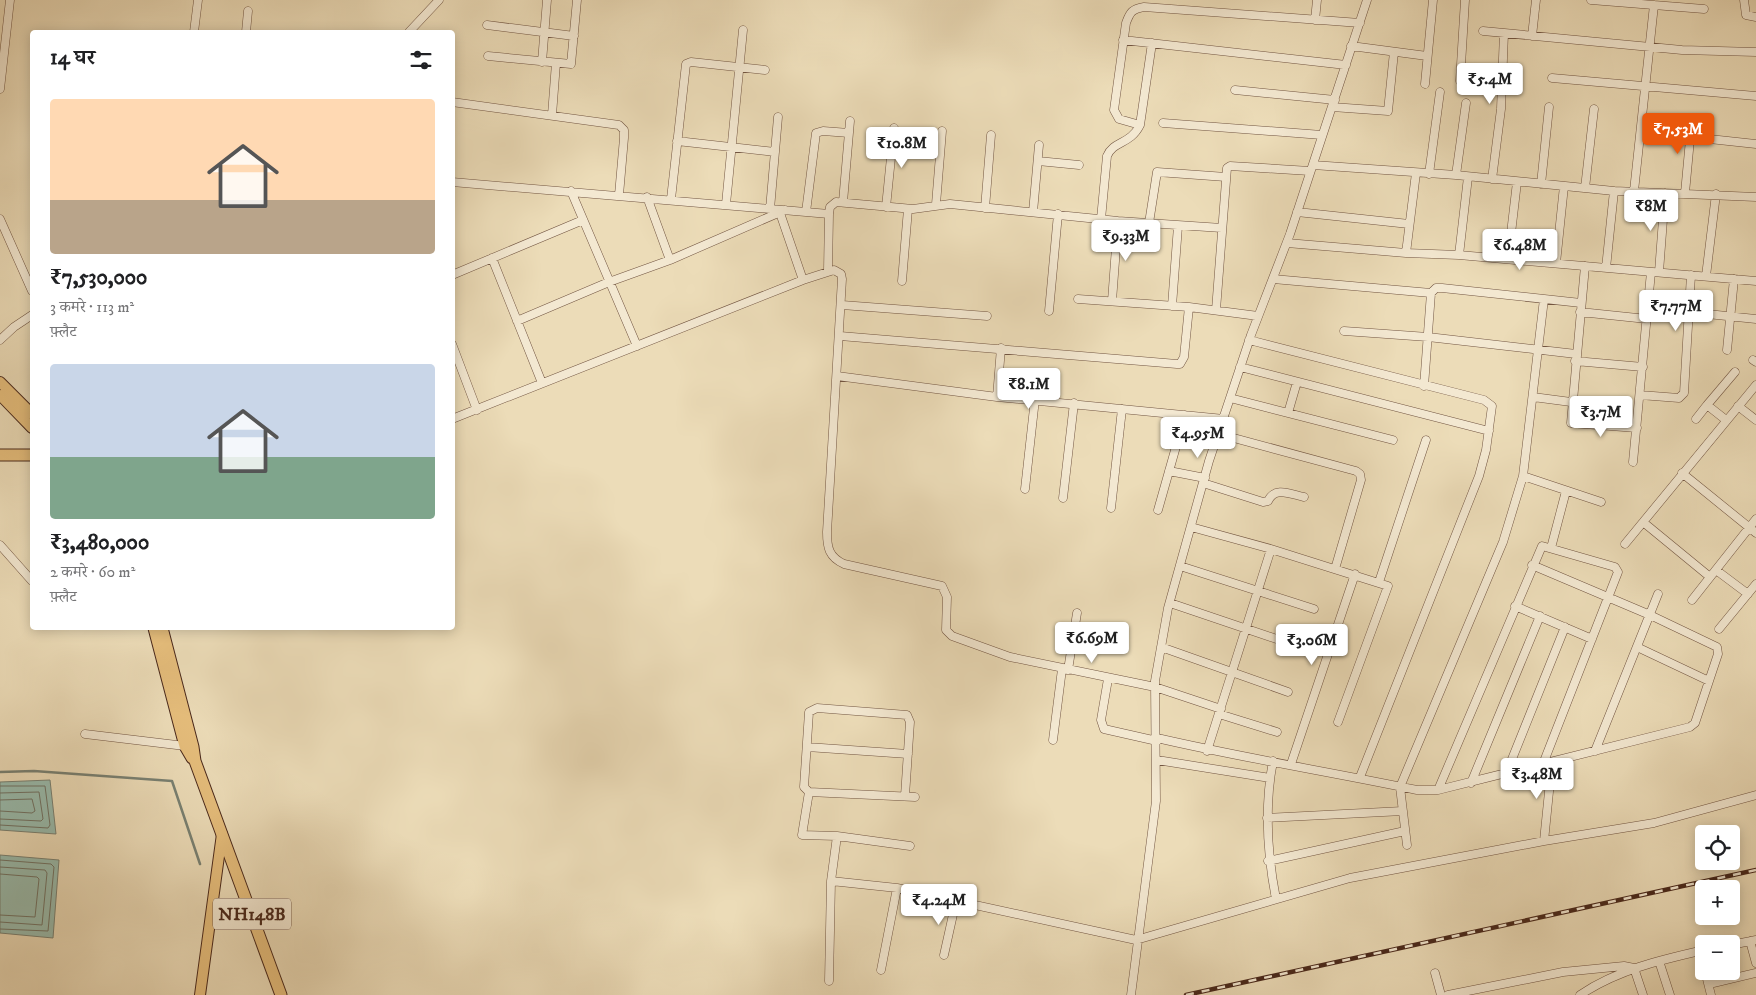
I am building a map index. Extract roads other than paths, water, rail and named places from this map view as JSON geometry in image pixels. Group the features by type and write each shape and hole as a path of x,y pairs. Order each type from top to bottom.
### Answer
{"highway":[{"path":"0,455 30,455"},
{"name":"NH148B","path":"155,630 185,746 195,761 281,995"},
{"name":"NH148B","path":"163,630 194,747 195,761"}],"main road":[{"path":"0,382 30,412"},
{"path":"0,395 30,426"},
{"path":"200,995 222,834"}],"street":[{"path":"0,89 10,0"},
{"path":"194,30 198,0"},
{"path":"413,30 439,0"},
{"path":"542,62 547,0"},
{"path":"488,56 571,64 577,0"},
{"path":"1136,0 1126,23 1114,110 1119,120 1140,125"},
{"path":"1314,20 1317,0"},
{"path":"1131,995 1136,940 1156,801 1156,687 1161,647 1170,603 1218,434 1249,340 1298,212 1367,0"},
{"path":"1425,84 1433,0"},
{"path":"1460,81 1465,0"},
{"path":"1532,36 1536,0"},
{"path":"1591,0 1654,5 1670,3 1704,9"},
{"path":"1744,0 1746,15 1756,16"},
{"path":"1634,191 1654,5"},
{"path":"1134,8 1144,7 1360,23"},
{"path":"246,30 248,11"},
{"path":"487,25 574,36"},
{"path":"726,204 743,30"},
{"path":"1483,31 1650,47 1756,52"},
{"path":"1492,179 1501,109 1504,33"},
{"path":"1123,40 1346,65"},
{"path":"1101,219 1107,156 1110,150 1135,135 1140,125 1152,43"},
{"path":"1351,46 1427,56"},
{"path":"1235,90 1388,111 1394,52"},
{"path":"671,199 686,64 691,62 765,70"},
{"path":"552,115 556,63"},
{"path":"1552,78 1756,96"},
{"path":"1429,174 1440,92"},
{"path":"455,102 613,123 624,130 619,195"},
{"path":"1456,175 1466,102"},
{"path":"1541,184 1549,107"},
{"path":"1585,188 1594,109"},
{"path":"770,209 778,117"},
{"path":"1685,193 1692,118"},
{"path":"843,202 850,121"},
{"path":"1162,123 1322,135"},
{"path":"886,206 894,128"},
{"path":"806,212 816,133 823,131 849,133"},
{"path":"936,204 942,132"},
{"path":"985,208 992,135"},
{"path":"1691,137 1756,144"},
{"path":"677,141 775,152"},
{"path":"1033,212 1039,146"},
{"path":"1038,161 1079,165"},
{"path":"1216,310 1226,177 1227,168 1230,166 1456,175 1614,191 1756,197"},
{"path":"1149,223 1157,172 1226,177"},
{"path":"1406,253 1416,173"},
{"path":"1459,255 1468,177"},
{"path":"455,182 572,190 726,204 782,212 829,214"},
{"path":"1508,259 1517,182"},
{"path":"1556,263 1564,186"},
{"path":"572,190 637,346"},
{"path":"1606,268 1614,191"},
{"path":"1633,462 1647,319 1666,193"},
{"path":"1706,276 1716,194"},
{"path":"647,197 670,260"},
{"path":"828,271 829,214 832,203 843,202 908,209 936,204 1118,221 1222,228"},
{"path":"902,281 908,209"},
{"path":"517,321 609,282 670,260 782,212"},
{"path":"782,212 803,280"},
{"path":"1298,212 1409,224"},
{"path":"1049,310 1058,214"},
{"path":"0,219 30,286"},
{"path":"455,274 583,220"},
{"path":"1112,301 1118,221"},
{"path":"1172,306 1178,226"},
{"path":"1287,243 1406,253 1459,255 1756,281"},
{"path":"492,258 542,384"},
{"path":"1585,266 1570,420 1574,424 1637,428"},
{"path":"455,419 803,280 834,270 841,274 842,305 826,532 828,548 834,559 844,564 942,586 947,597 946,630 948,634 1010,657 1108,679 1156,687 1277,732"},
{"path":"1640,395 1682,397 1691,275"},
{"path":"1273,279 1430,293 1436,288 1442,288 1581,303"},
{"path":"1727,350 1734,279"},
{"path":"1424,386 1430,293"},
{"path":"1078,299 1216,310 1258,316"},
{"path":"1407,845 1400,787 1503,542 1523,476 1544,299"},
{"path":"842,305 987,316"},
{"path":"840,336 1180,364 1184,358 1190,308"},
{"path":"1580,312 1647,319"},
{"path":"1688,312 1756,318"},
{"path":"0,340 14,327 30,316"},
{"path":"1344,331 1538,348 1575,357 1643,367"},
{"path":"1249,340 1424,386 1487,400 1492,406 1489,431 1479,476 1360,778"},
{"path":"997,397 1001,348"},
{"path":"455,352 477,410"},
{"path":"1240,367 1489,431"},
{"path":"1696,419 1735,372"},
{"path":"838,376 997,397 1035,399 1224,419"},
{"path":"1288,413 1297,382"},
{"path":"1625,544 1756,385"},
{"path":"1532,397 1571,402"},
{"path":"1230,398 1393,440"},
{"path":"1025,489 1035,399"},
{"path":"1063,498 1074,404"},
{"path":"1707,405 1726,420"},
{"path":"1738,406 1756,420"},
{"path":"1111,508 1122,409"},
{"path":"1158,510 1184,415"},
{"path":"1218,434 1356,471 1360,474 1361,480 1335,568"},
{"path":"1380,582 1426,440"},
{"path":"1169,471 1204,480 1263,502 1268,501 1271,494 1276,492 1304,498"},
{"path":"1682,474 1756,533"},
{"path":"1523,476 1601,502"},
{"path":"1551,548 1566,491"},
{"path":"1692,600 1756,519"},
{"path":"1643,522 1710,578"},
{"path":"1191,527 1386,583 1388,589 1338,722"},
{"path":"0,545 30,580"},
{"path":"1438,790 1532,565 1542,546 1618,568 1609,597 1543,764"},
{"path":"1207,751 1259,592 1271,549"},
{"path":"0,558 7,553"},
{"path":"1108,679 1101,720 1104,729 1207,751 1291,764 1417,790 1438,790 1471,783 1696,723 1718,654 1717,647 1650,615 1532,565"},
{"path":"1180,566 1314,609"},
{"path":"1716,570 1748,594"},
{"path":"1291,764 1355,574"},
{"path":"1719,629 1756,584"},
{"path":"1595,751 1658,594"},
{"path":"1170,603 1303,648"},
{"path":"1515,606 1592,639"},
{"path":"1054,740 1065,670 1077,613"},
{"path":"1471,783 1540,616"},
{"path":"1506,774 1565,627"},
{"path":"1161,647 1288,692"},
{"path":"1637,647 1709,681"},
{"path":"905,796 910,722 907,715 811,710 804,787 808,792 802,835 837,836 910,846"},
{"path":"85,734 185,746"},
{"path":"807,747 908,754"},
{"path":"1157,760 1270,778"},
{"path":"1273,761 1267,818 1268,861 1276,899"},
{"path":"1544,841 1552,762"},
{"path":"808,792 915,797"},
{"path":"831,881 897,888 1136,940 1350,878 1544,841 1654,823 1756,795"},
{"path":"1267,818 1403,811"},
{"path":"1268,861 1405,831"},
{"path":"829,980 831,881 837,836"},
{"path":"881,970 897,888"},
{"path":"944,955 956,901"},
{"path":"1740,943 1753,940 1756,963"},
{"path":"1580,995 1597,984 1634,968 1695,953"},
{"path":"1659,961 1670,995"},
{"path":"1448,995 1596,967 1634,968"},
{"path":"1634,968 1643,995"},
{"path":"1435,973 1441,995"},
{"path":"1709,984 1756,973"},
{"path":"1708,980 1711,995"}],"water":[{"path":"50,780 56,834 0,830 0,782"},
{"path":"0,855 59,860 53,938 0,933"}],"waterway":[{"path":"0,772 34,771 172,781 200,864"}],"railway":[{"path":"1186,995 1756,870"}]}
